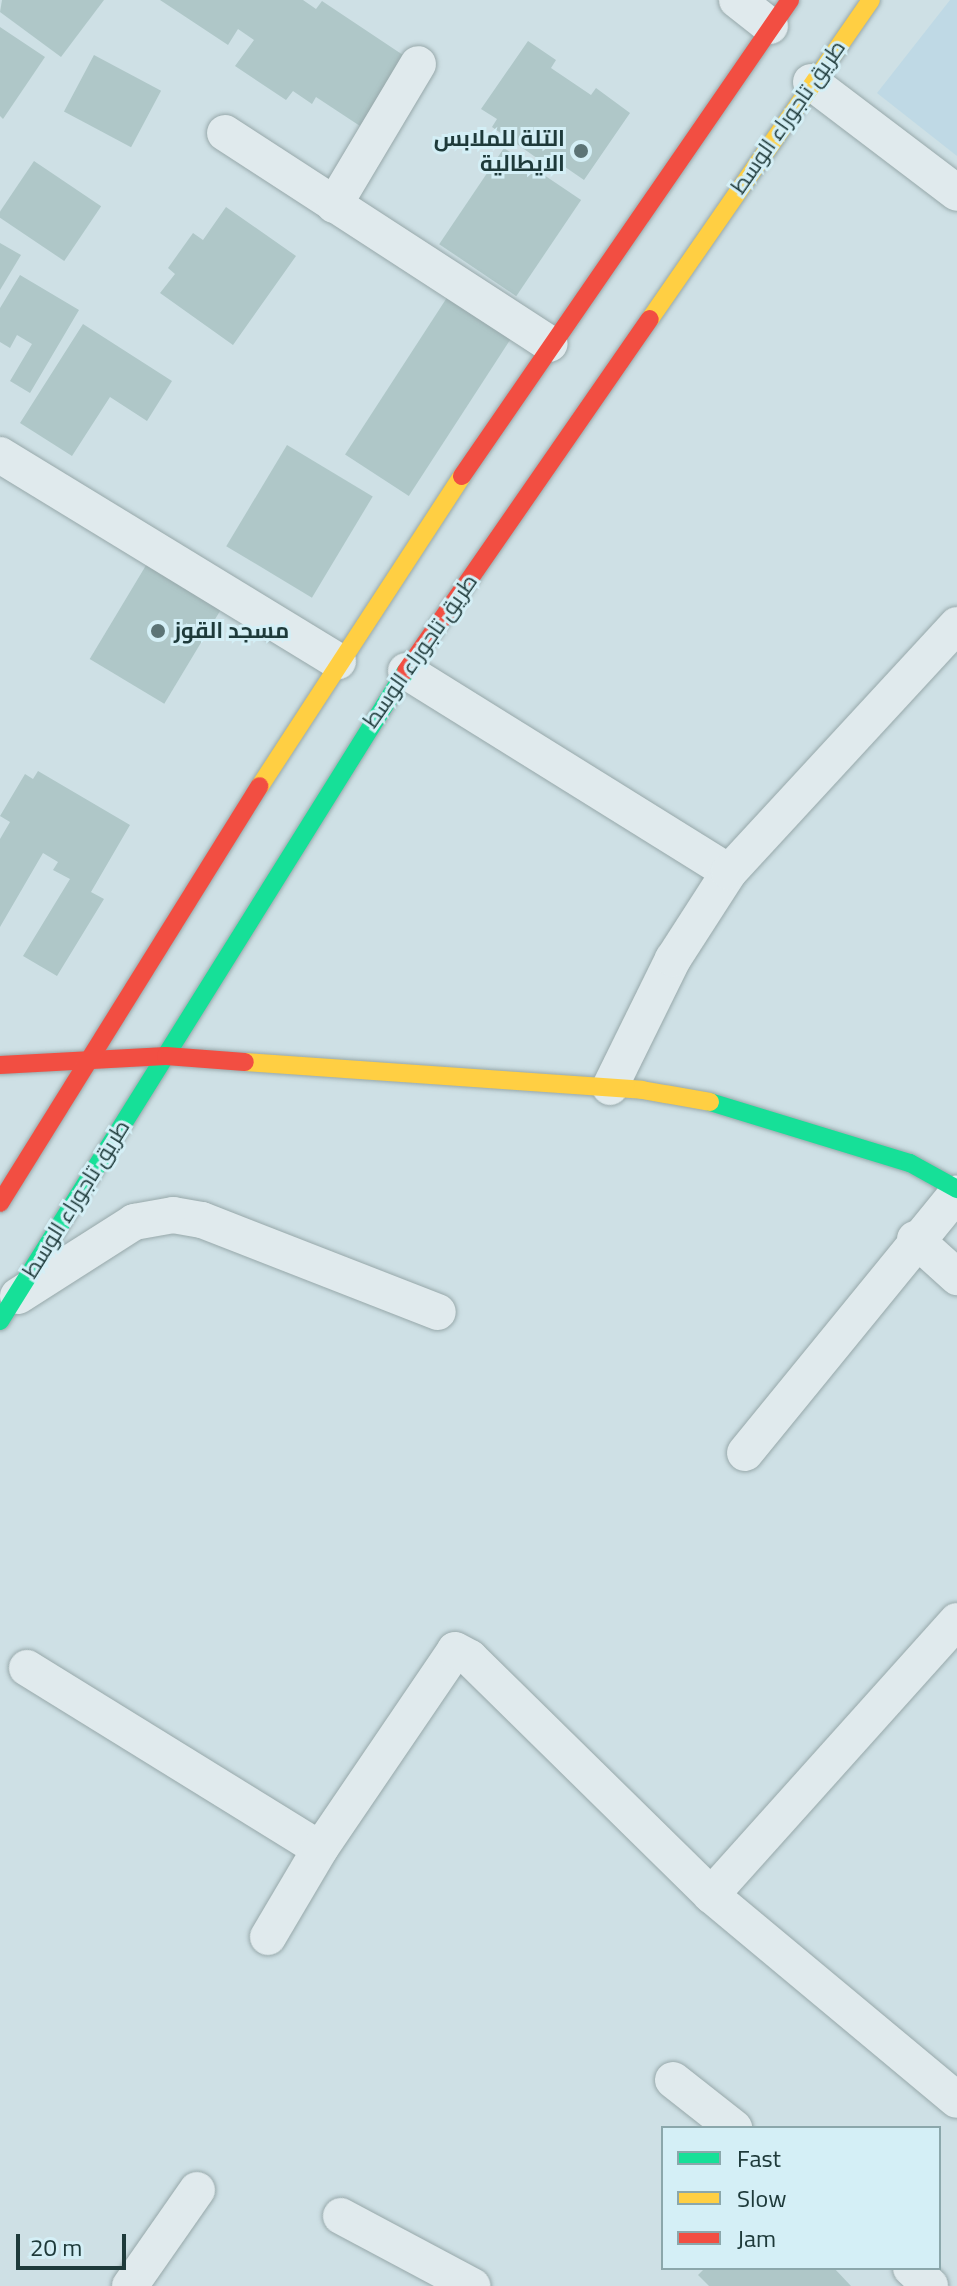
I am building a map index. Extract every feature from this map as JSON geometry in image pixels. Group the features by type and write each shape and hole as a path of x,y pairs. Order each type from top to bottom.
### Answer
{"main road":[{"name":"طريق تاجوراء الوسط","path":"6,1310 406,671 811,82 871,0"},
{"path":"0,1203 338,661 550,344 780,13"},
{"path":"0,1065 166,1056 610,1087 714,1103 910,1163 957,1191"}],"street":[{"path":"737,0 780,13"},
{"path":"334,205 418,64"},
{"path":"811,82 957,193"},
{"path":"225,133 550,344"},
{"path":"0,455 338,661"},
{"path":"610,1087 673,959 729,872 957,625"},
{"path":"406,671 729,872"},
{"path":"745,1453 915,1239 957,1191"},
{"path":"6,1310 134,1222 173,1215 202,1220 438,1312"},
{"path":"915,1239 957,1277"},
{"path":"711,1895 957,1621"},
{"path":"268,1937 320,1849 455,1650 470,1658 711,1895 957,2100"},
{"path":"27,1668 320,1849"},
{"path":"673,2080 731,2126"},
{"path":"130,2286 197,2190"},
{"path":"341,2216 472,2286"},
{"path":"913,2270 930,2286"}],"shaded area":[{"path":"950,0 957,0 957,156 877,93"}],"building":[{"path":"2,0 104,0 61,57 0,12"},
{"path":"160,0 303,0 316,9 322,1 406,57 360,126 316,97 312,104 293,91 286,100 235,66 254,40 238,29 228,45"},
{"path":"0,27 45,57 3,119 0,116"},
{"path":"528,41 556,60 551,68 591,95 596,88 630,113 584,180 552,158 547,165 492,127 497,119 481,109"},
{"path":"94,55 161,91 131,147 64,112"},
{"path":"504,148 581,200 516,296 439,244"},
{"path":"34,161 101,206 64,261 0,218 0,211"},
{"path":"226,207 296,256 233,345 160,293 175,274 168,268 193,233 203,240"},
{"path":"0,243 21,255 0,290"},
{"path":"20,275 79,310 30,393 10,381 32,344 17,335 10,348 0,342 0,308"},
{"path":"448,296 512,337 409,496 345,455"},
{"path":"83,324 172,381 147,421 110,397 72,456 20,423"},
{"path":"287,445 373,497 312,598 226,546"},
{"name":"مسجد القوز","path":"151,557 226,602 164,704 90,659"},
{"path":"38,771 130,825 91,892 104,899 57,976 23,956 70,879 53,870 58,862 43,853 0,927 0,839 10,822 0,816 25,774 33,779"},
{"path":"703,2270 836,2270 851,2286 709,2286 698,2275"}],"traffic: fast":[{"path":"0,1321 406,671"},
{"path":"710,1102 910,1163 957,1189"}],"traffic: slow":[{"path":"650,319 871,0"},
{"path":"260,786 462,476"},
{"path":"245,1062 642,1090 710,1102"}],"traffic: jam":[{"path":"462,476 790,0"},
{"path":"406,671 650,319"},
{"path":"0,1203 260,786"},
{"path":"0,1065 166,1056 245,1062"}],"place":[{"name":"التلة للملابس الايطالية","path":"581,151"},
{"name":"مسجد القوز","path":"158,631"}]}
